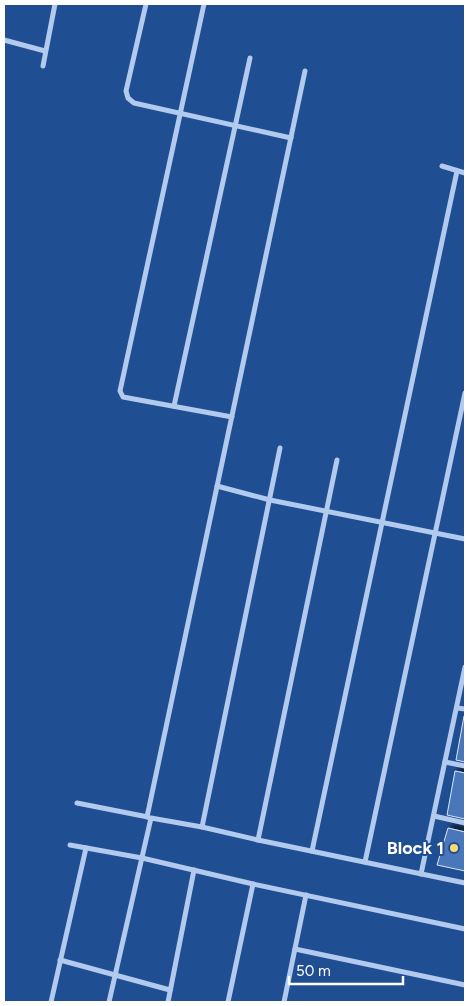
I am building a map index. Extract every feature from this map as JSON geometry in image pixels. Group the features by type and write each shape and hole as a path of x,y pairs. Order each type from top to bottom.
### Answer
{"street":[{"path":"43,66 55,4"},
{"path":"146,4 126,91 128,98 134,103 291,138"},
{"path":"204,4 120,391 123,397 232,417"},
{"path":"4,40 45,51"},
{"path":"174,406 250,58"},
{"path":"109,1002 142,858 305,71"},
{"path":"442,166 465,173"},
{"path":"312,851 457,171"},
{"path":"365,862 465,392"},
{"path":"202,827 280,448"},
{"path":"258,840 337,460"},
{"path":"218,486 270,500 465,539"},
{"path":"422,874 465,667"},
{"path":"457,708 465,709"},
{"path":"445,762 465,766"},
{"path":"78,803 202,827 465,884"},
{"path":"434,816 465,823"},
{"path":"70,845 142,858 306,896 465,929"},
{"path":"51,1002 86,848"},
{"path":"168,1002 194,870"},
{"path":"228,1002 254,884"},
{"path":"284,1002 306,896"},
{"path":"295,949 465,986"},
{"path":"60,960 170,990"}],"building":[{"path":"465,716 465,762 456,760"},
{"path":"455,771 465,773 465,819 447,815"},
{"name":"Block 1","path":"448,828 465,832 465,871 437,865"}],"place":[{"name":"Block 1","path":"454,848"}]}
